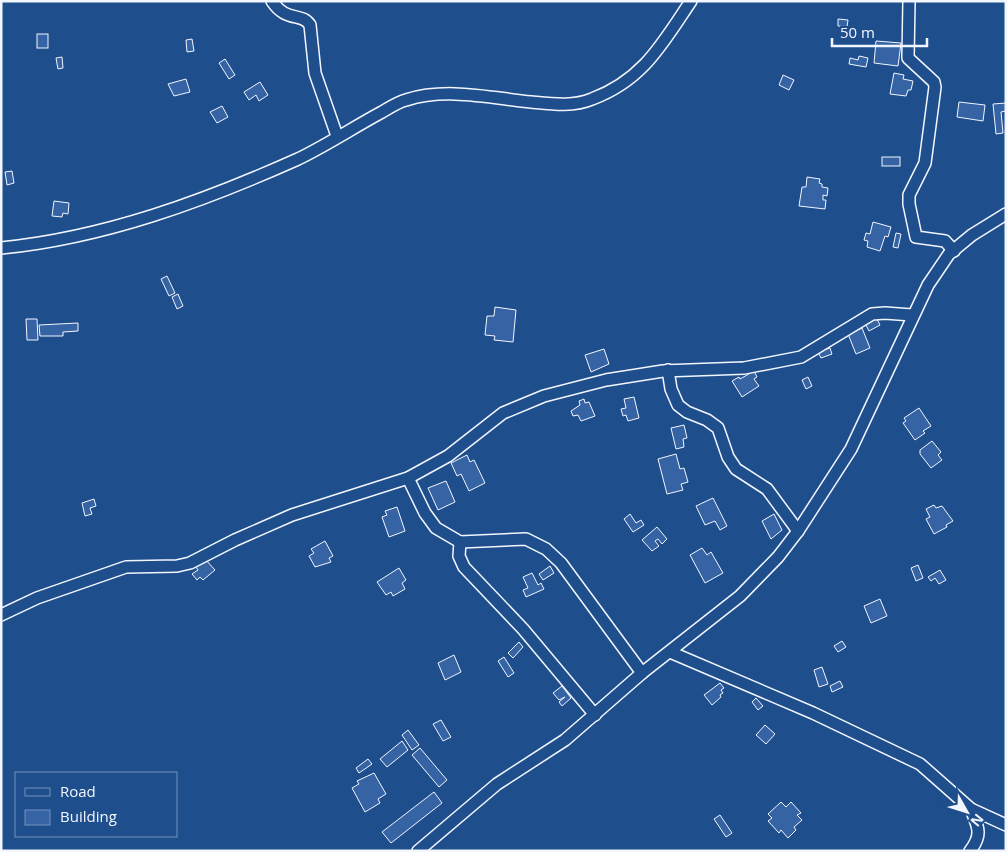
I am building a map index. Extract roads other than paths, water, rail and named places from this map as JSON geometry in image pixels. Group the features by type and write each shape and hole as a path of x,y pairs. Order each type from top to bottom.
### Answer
{"street":[{"path":"272,1 284,15 305,19 310,24 316,78 337,136"},
{"path":"1,248 28,245 141,221 300,158 404,100 430,94 452,94 551,104 568,104 590,100 610,91 639,72 650,60 691,1"},
{"path":"909,1 908,58 934,82 935,87 924,163 909,195 909,204 916,237 945,241 954,251"},
{"path":"418,851 497,784 565,740 642,672 670,652 746,590 778,557 798,531 851,449 912,315 928,285 954,251 972,235 1006,214"},
{"path":"1,615 37,598 126,567 178,566 190,563 235,540 292,515 408,478 448,456 503,413 536,399 606,380 668,370 744,368 801,357 872,314 912,315"},
{"path":"668,370 671,388 678,405 687,412 713,423 721,432 724,448 736,469 767,489 798,531"},
{"path":"408,478 425,513 436,528 460,542 526,539 546,550 561,563 642,672"},
{"path":"460,542 459,556 464,567 523,629 595,715"},
{"path":"670,652 813,713 920,764 972,809 1006,825"},
{"path":"970,851 978,838 979,831 972,809"}]}
